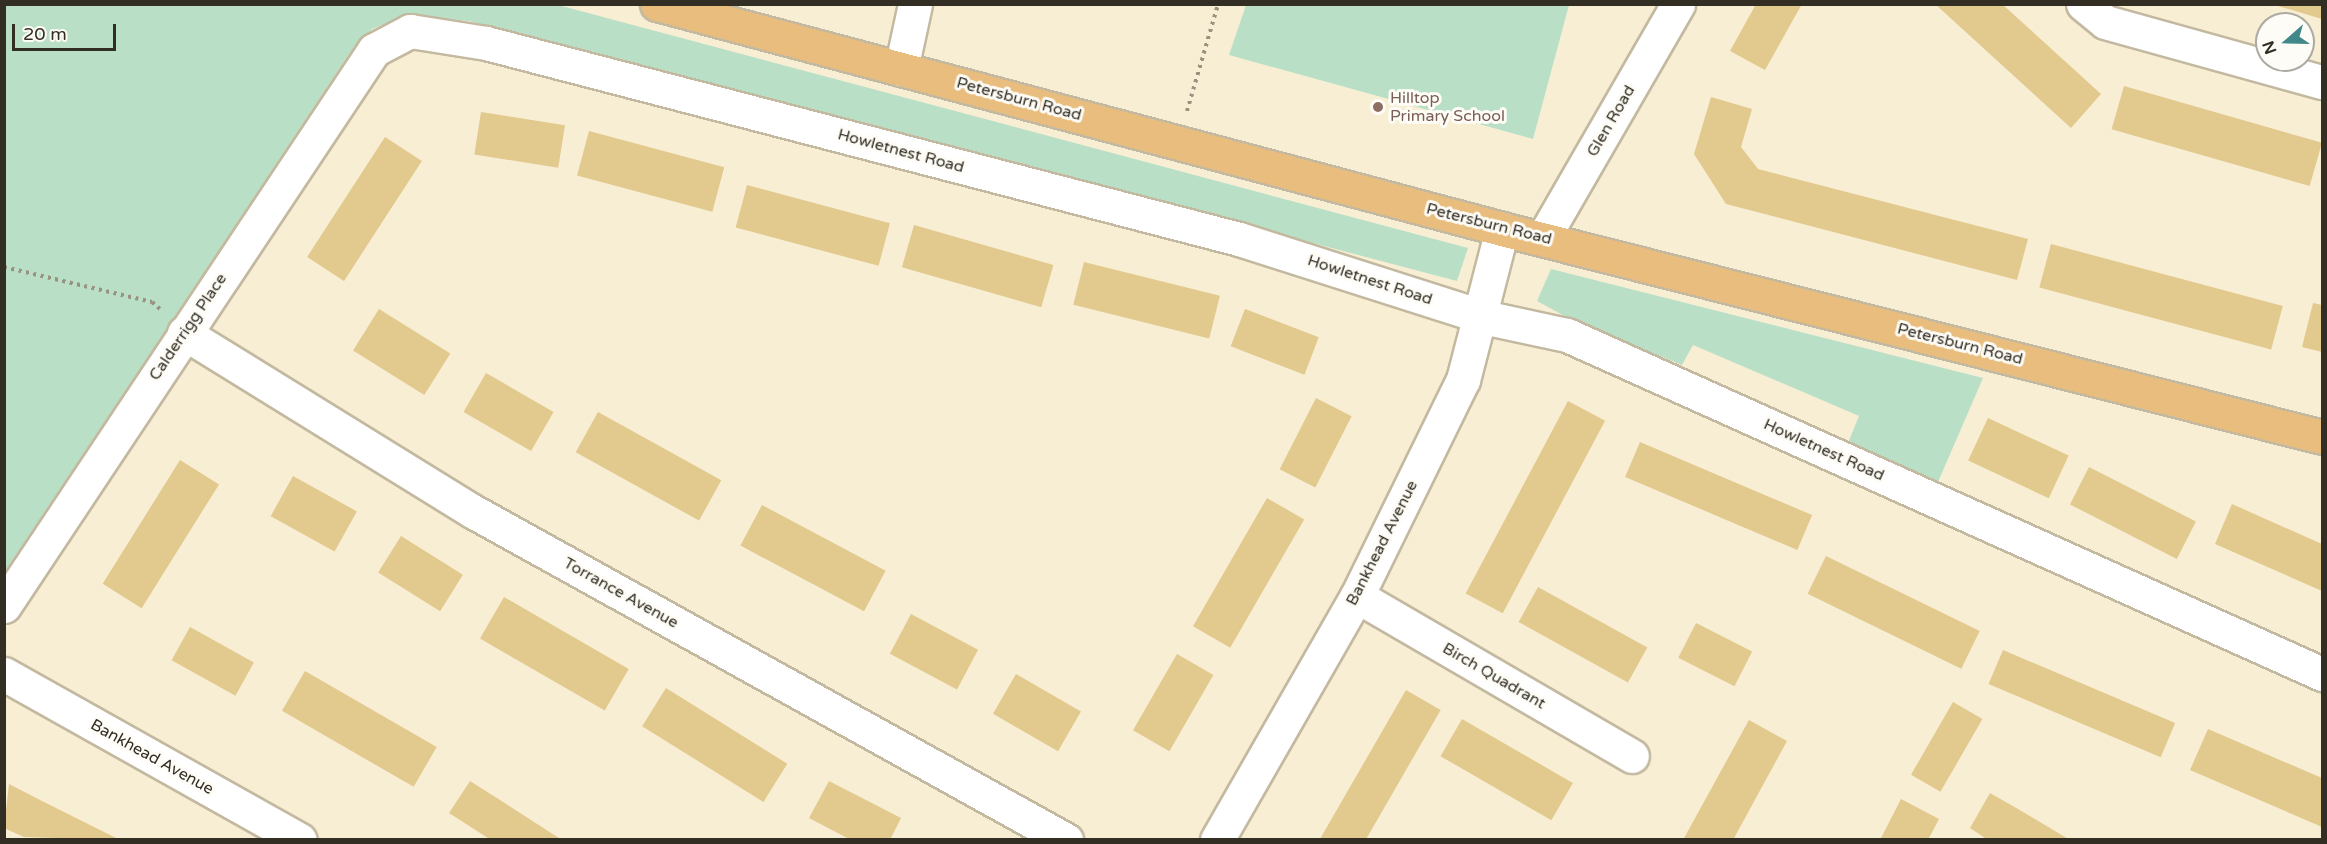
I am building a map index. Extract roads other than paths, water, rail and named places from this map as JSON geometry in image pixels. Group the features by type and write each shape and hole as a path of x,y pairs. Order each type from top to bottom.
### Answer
{"main road":[{"name":"Petersburn Road","path":"657,4 1178,140 1502,229 2322,437"}],"street":[{"path":"901,69 915,4"},
{"name":"Glen Road","path":"1543,238 1678,4"},
{"path":"2083,4 2105,22 2322,82"},
{"name":"Howletnest Road","path":"374,50 410,31 486,44 1239,239 1483,317 1567,335 2322,674"},
{"name":"Calderrigg Place","path":"4,606 374,50"},
{"name":"Bankhead Avenue","path":"1217,840 1357,596 1463,380 1483,317 1502,229"},
{"name":"Torrance Avenue","path":"184,333 474,512 1066,840"},
{"name":"Birch Quadrant","path":"1357,596 1632,756"},
{"name":"Bankhead Avenue","path":"4,674 288,837"}],"place":[{"name":"Hilltop Primary School","path":"1378,107"}]}
